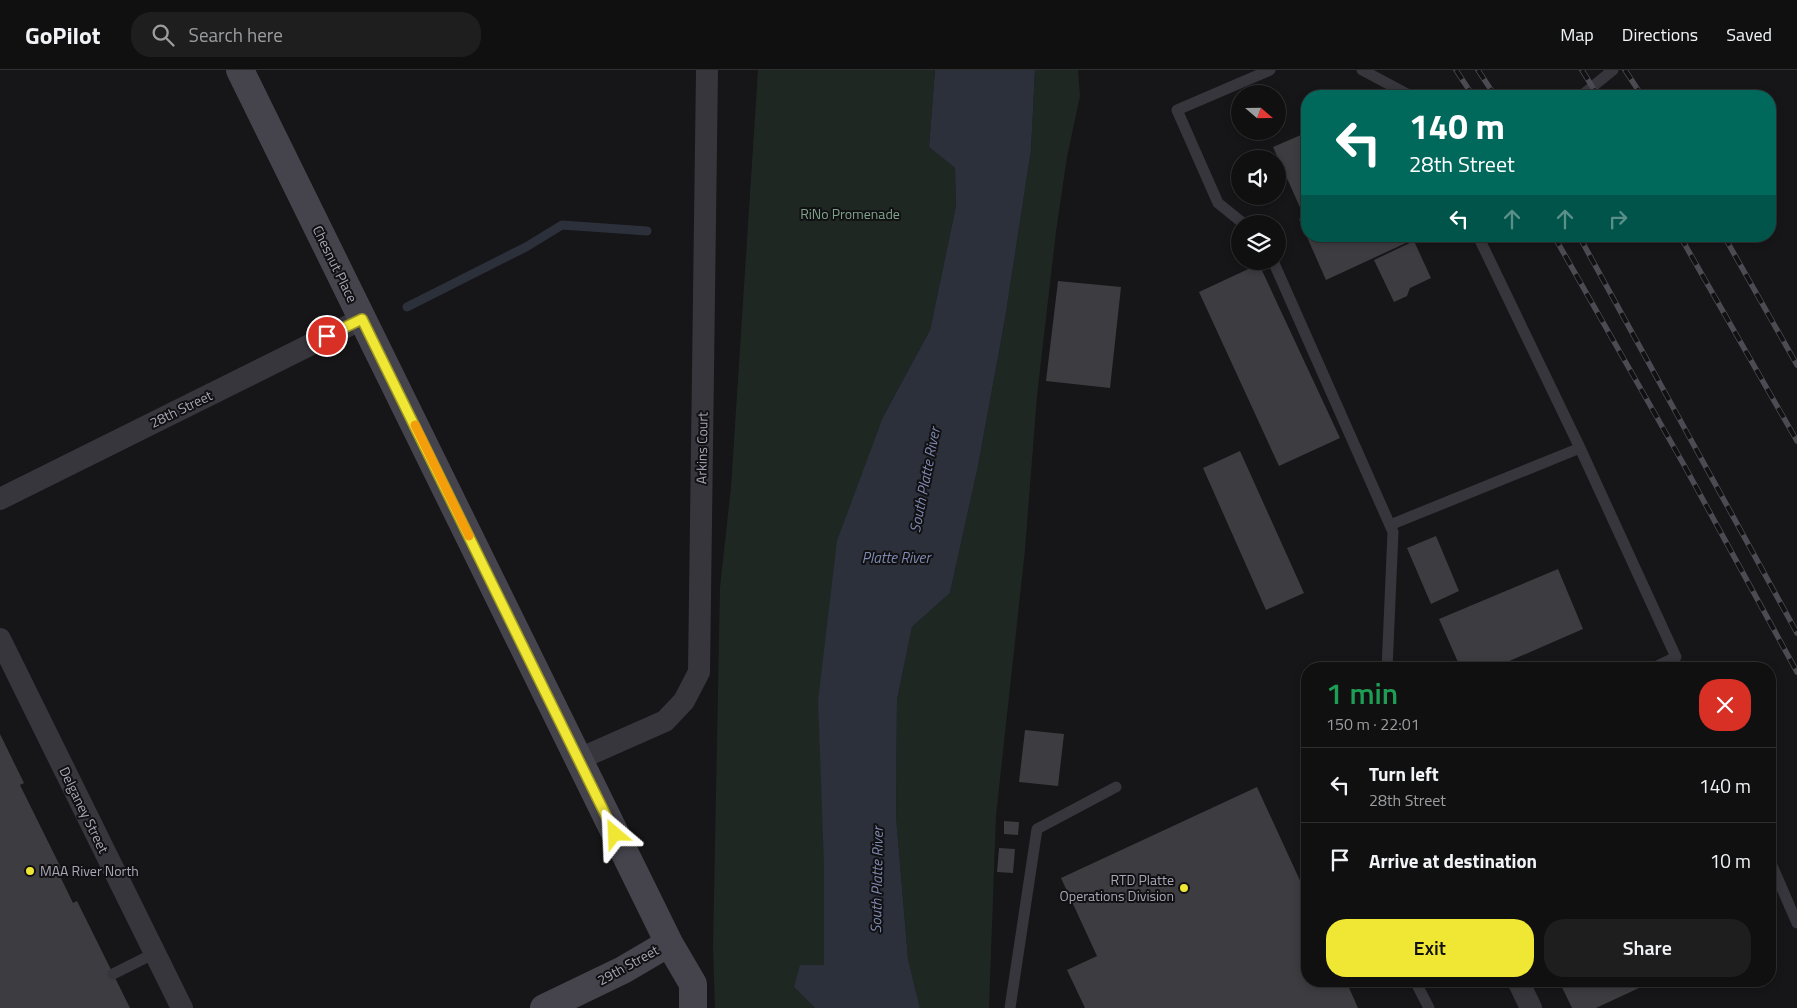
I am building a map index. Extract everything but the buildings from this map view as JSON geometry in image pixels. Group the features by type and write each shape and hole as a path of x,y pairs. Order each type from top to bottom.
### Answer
{"street":[{"name":"Chesnut Place","path":"240,70 669,942"},
{"name":"Arkins Court","path":"579,759 665,722 684,701 699,672 707,70"},
{"name":"28th Street","path":"0,498 362,319"},
{"name":"Delganey Street","path":"0,639 182,1008"},
{"name":"29th Street","path":"544,1008 623,970 669,942 693,996"},
{"path":"1521,987 1530,1008"}],"lane":[{"path":"1233,215 1218,203 1177,110 1270,70"},
{"path":"1362,70 1400,90"},
{"path":"1588,90 1613,70"},
{"path":"1481,242 1580,448 1676,657 1666,662"},
{"path":"1277,270 1393,532 1387,662"},
{"path":"1390,525 1580,448"},
{"path":"1010,1008 1037,829 1116,787"},
{"path":"1776,875 1797,923"},
{"path":"113,974 155,953"},
{"path":"1418,987 1429,1008"}],"green space":[{"name":"RiNo Promenade","path":"758,70 935,70 929,147 955,168 956,206 930,330 883,417 824,864 824,965 794,987 815,1008 715,1008 713,949 720,587 731,487"},
{"path":"1035,70 1078,70 1080,96 1067,157 1056,232 1037,396 1025,550 996,816 989,1008 920,1008 908,959 896,816 897,700 912,627 950,593 978,466 1005,319 1031,150"}],"water":[{"name":"Platte River","path":"935,70 1035,70 1031,150 1005,319 978,466 950,593 912,627 897,700 896,816 908,959 920,1008 815,1008 794,987 800,965 824,965 824,864 818,701 837,541 883,417 930,330 956,206 955,168 929,147"}],"waterway":[{"path":"407,307 526,247 562,225 647,231"}],"railway":[{"path":"1456,70 1469,90"},
{"path":"1478,70 1491,90"},
{"path":"1582,70 1594,90"},
{"path":"1625,70 1638,90"},
{"path":"1557,242 1684,465 1797,672"},
{"path":"1582,242 1797,633"},
{"path":"1683,242 1797,441"},
{"path":"1727,242 1797,365"}],"slow traffic":[{"path":"415,425 469,536"}],"place":[{"name":"MAA River North","path":"30,871"},
{"name":"RTD Platte Operations Division","path":"1184,888"}],"route":[{"path":"327,336 362,319 615,834"}],"water label":[{"name":"South Platte River","path":"925,480"},
{"name":"South Platte River","path":"877,880"}]}
